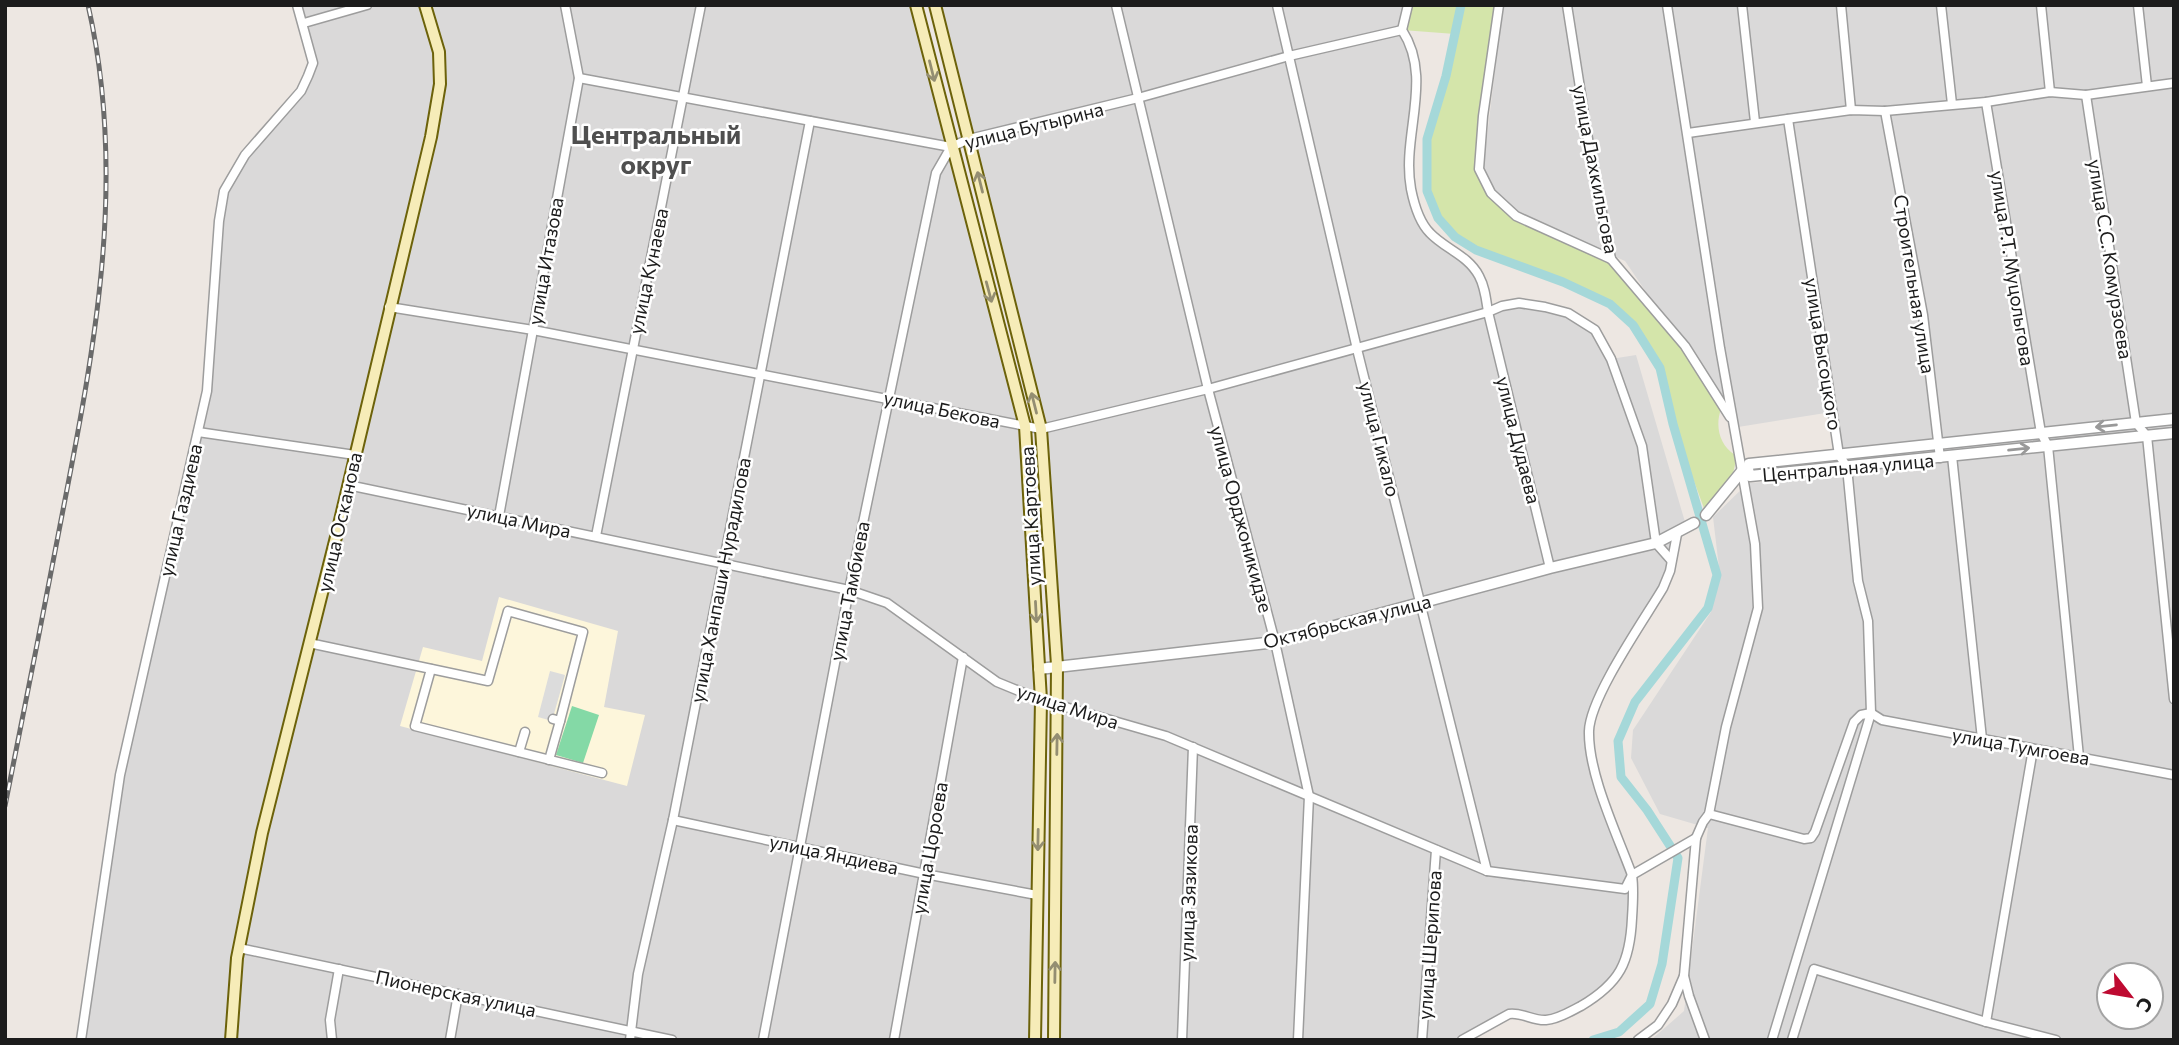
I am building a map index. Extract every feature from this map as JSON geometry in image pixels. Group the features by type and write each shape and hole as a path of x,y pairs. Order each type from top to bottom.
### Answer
{"main road":[{"name":"улица Осканова","path":"231,1040 239,948 262,833 431,137 440,84 439,52 425,5"},
{"name":"улица Картоева","path":"916,5 1025,426 1041,700 1035,1040"},
{"name":"улица Картоева","path":"935,5 1041,429 1057,666 1054,1040"}],"street":[{"name":"улица Газдиева","path":"81,1040 120,775 207,391 219,221 224,191 245,155 301,91 308,76 313,62 297,5"},
{"path":"304,23 367,5"},
{"name":"улица Итазова","path":"499,516 579,78 565,5"},
{"name":"улица Кунаева","path":"596,536 701,5"},
{"name":"улица Орджоникидзе","path":"1116,5 1208,389 1275,642 1309,796 1298,1040"},
{"name":"улица Гикало","path":"1277,5 1357,349 1487,871"},
{"path":"1402,30 1408,5"},
{"path":"1499,5 1483,116 1479,169 1491,193 1516,216 1611,259"},
{"name":"улица Дахкильгова","path":"1567,5 1589,145 1611,259 1685,346 1732,421"},
{"path":"1638,1040 1658,1025 1672,1004 1684,976 1696,838 1709,814 1726,727 1758,608 1755,544 1745,470 1732,421 1667,5"},
{"path":"1742,5 1755,122"},
{"path":"1842,5 1851,110"},
{"path":"1941,5 1952,104"},
{"path":"2041,5 2050,92"},
{"path":"2138,5 2147,86"},
{"name":"улица Бутырина","path":"579,78 951,147 970,139 1138,98 1289,56 1402,30"},
{"name":"улица Дудаева","path":"1402,30 1411,43 1416,68 1409,154 1411,188 1420,218 1430,234 1466,260 1478,274 1485,291 1550,568"},
{"path":"1688,133 1851,110 1986,102 2050,92 2086,95 2174,83"},
{"name":"улица С.С. Комурзоева","path":"2086,95 2136,423"},
{"name":"улица Р.Т. Муцольгова","path":"1986,102 2040,433"},
{"name":"Строительная улица","path":"1885,110 1923,315 1940,458"},
{"name":"улица Высоцкого","path":"1772,1040 1871,713 1868,621 1858,581 1847,467 1839,454 1788,119"},
{"name":"улица Ханпаши Нурадилова","path":"630,1040 638,974 673,820 810,121"},
{"name":"улица Тамбиева","path":"764,1040 849,590 936,173 951,147"},
{"name":"улица Бекова","path":"388,307 533,330 1041,429 1208,389 1502,306 1519,303 1545,307 1568,313 1595,330 1611,359 1642,446 1656,543"},
{"name":"Центральная улица","path":"2174,419 1749,464 1745,470 1750,476 2174,433"},
{"path":"2136,423 2147,436 2174,699"},
{"path":"198,432 355,455"},
{"path":"2040,433 2048,446 2079,757"},
{"path":"1952,456 1982,740"},
{"path":"1706,515 1745,470"},
{"name":"улица Мира","path":"348,485 849,590 887,603 997,682 1057,706 1166,736 1487,871 1625,889 1632,875 1696,838"},
{"name":"Октябрьская улица","path":"1039,669 1275,642 1550,568 1656,543 1694,523"},
{"path":"1462,1040 1509,1014 1546,1020 1556,1018 1600,995 1614,982 1623,967 1631,943 1634,886 1593,767 1589,729 1600,693 1663,588 1670,571 1677,534"},
{"path":"1656,543 1671,560"},
{"path":"309,643 488,681 508,611 583,632 556,720 549,760"},
{"name":"улица Цороева","path":"894,1040 963,657"},
{"path":"431,669 415,726 602,774"},
{"path":"1709,814 1804,839 1811,838 1854,722 1861,715 1871,713"},
{"name":"улица Тумгоева","path":"1871,713 1882,720 2174,775"},
{"path":"519,752 525,732"},
{"name":"улица Зязикова","path":"1182,1040 1193,747"},
{"path":"1986,1022 2033,749"},
{"name":"улица Яндиева","path":"673,820 1037,895"},
{"name":"улица Шерипова","path":"1422,1040 1436,850"},
{"name":"Пионерская улица","path":"239,948 673,1040"},
{"path":"331,1040 330,1020 339,969"},
{"path":"1792,1040 1814,969 1986,1022 2056,1040"},
{"path":"1684,976 1705,1040"},
{"path":"450,1040 458,994"}],"shaded area":[{"path":"297,5 916,5 1025,426 1041,700 1035,1040 81,1040 120,775 207,391 224,191 245,155 301,91 313,62"},
{"path":"935,5 1408,5 1403,30 1415,55 1409,154 1420,218 1478,274 1488,312 1519,303 1568,313 1595,330 1611,359 1636,355 1685,522 1660,541 1677,534 1671,566 1600,693 1589,729 1593,767 1632,875 1631,943 1614,982 1556,1018 1515,1013 1462,1040 1054,1040 1057,706 1041,429"},
{"path":"1503,5 2174,5 2174,1040 1651,1040 1684,1011 1708,828 1660,814 1631,758 1633,730 1711,612 1720,576 1713,517 1748,483 1845,476 1838,411 1738,427 1625,261 1517,213 1494,191 1483,169"},
{"path":"499,597 618,631 604,707 645,715 627,786 400,726 423,647 482,661"},
{"path":"550,671 565,675 552,721 538,717"}],"green space":[{"path":"1408,5 1499,5 1480,169 1491,193 1516,216 1611,259 1685,346 1721,409 1718,422 1720,435 1725,446 1735,455 1731,478 1705,511 1673,424 1660,368 1633,325 1610,304 1563,282 1476,250 1455,237 1438,218 1427,191 1427,139 1446,76 1455,34 1402,30"},
{"path":"572,706 599,715 583,763 556,755"}],"waterway":[{"path":"1461,5 1446,76 1427,139 1427,191 1438,218 1455,237 1476,250 1563,282 1610,304 1633,325 1660,368 1673,424 1717,575 1708,608 1635,702 1618,741 1621,777 1647,810 1678,858 1662,964 1650,1004 1619,1032 1593,1040"}],"railway":[{"path":"5,806 75,447 96,321 106,195 105,132 99,69 88,5"}],"district":[{"name":"Центральный округ","path":"656,148"}]}
